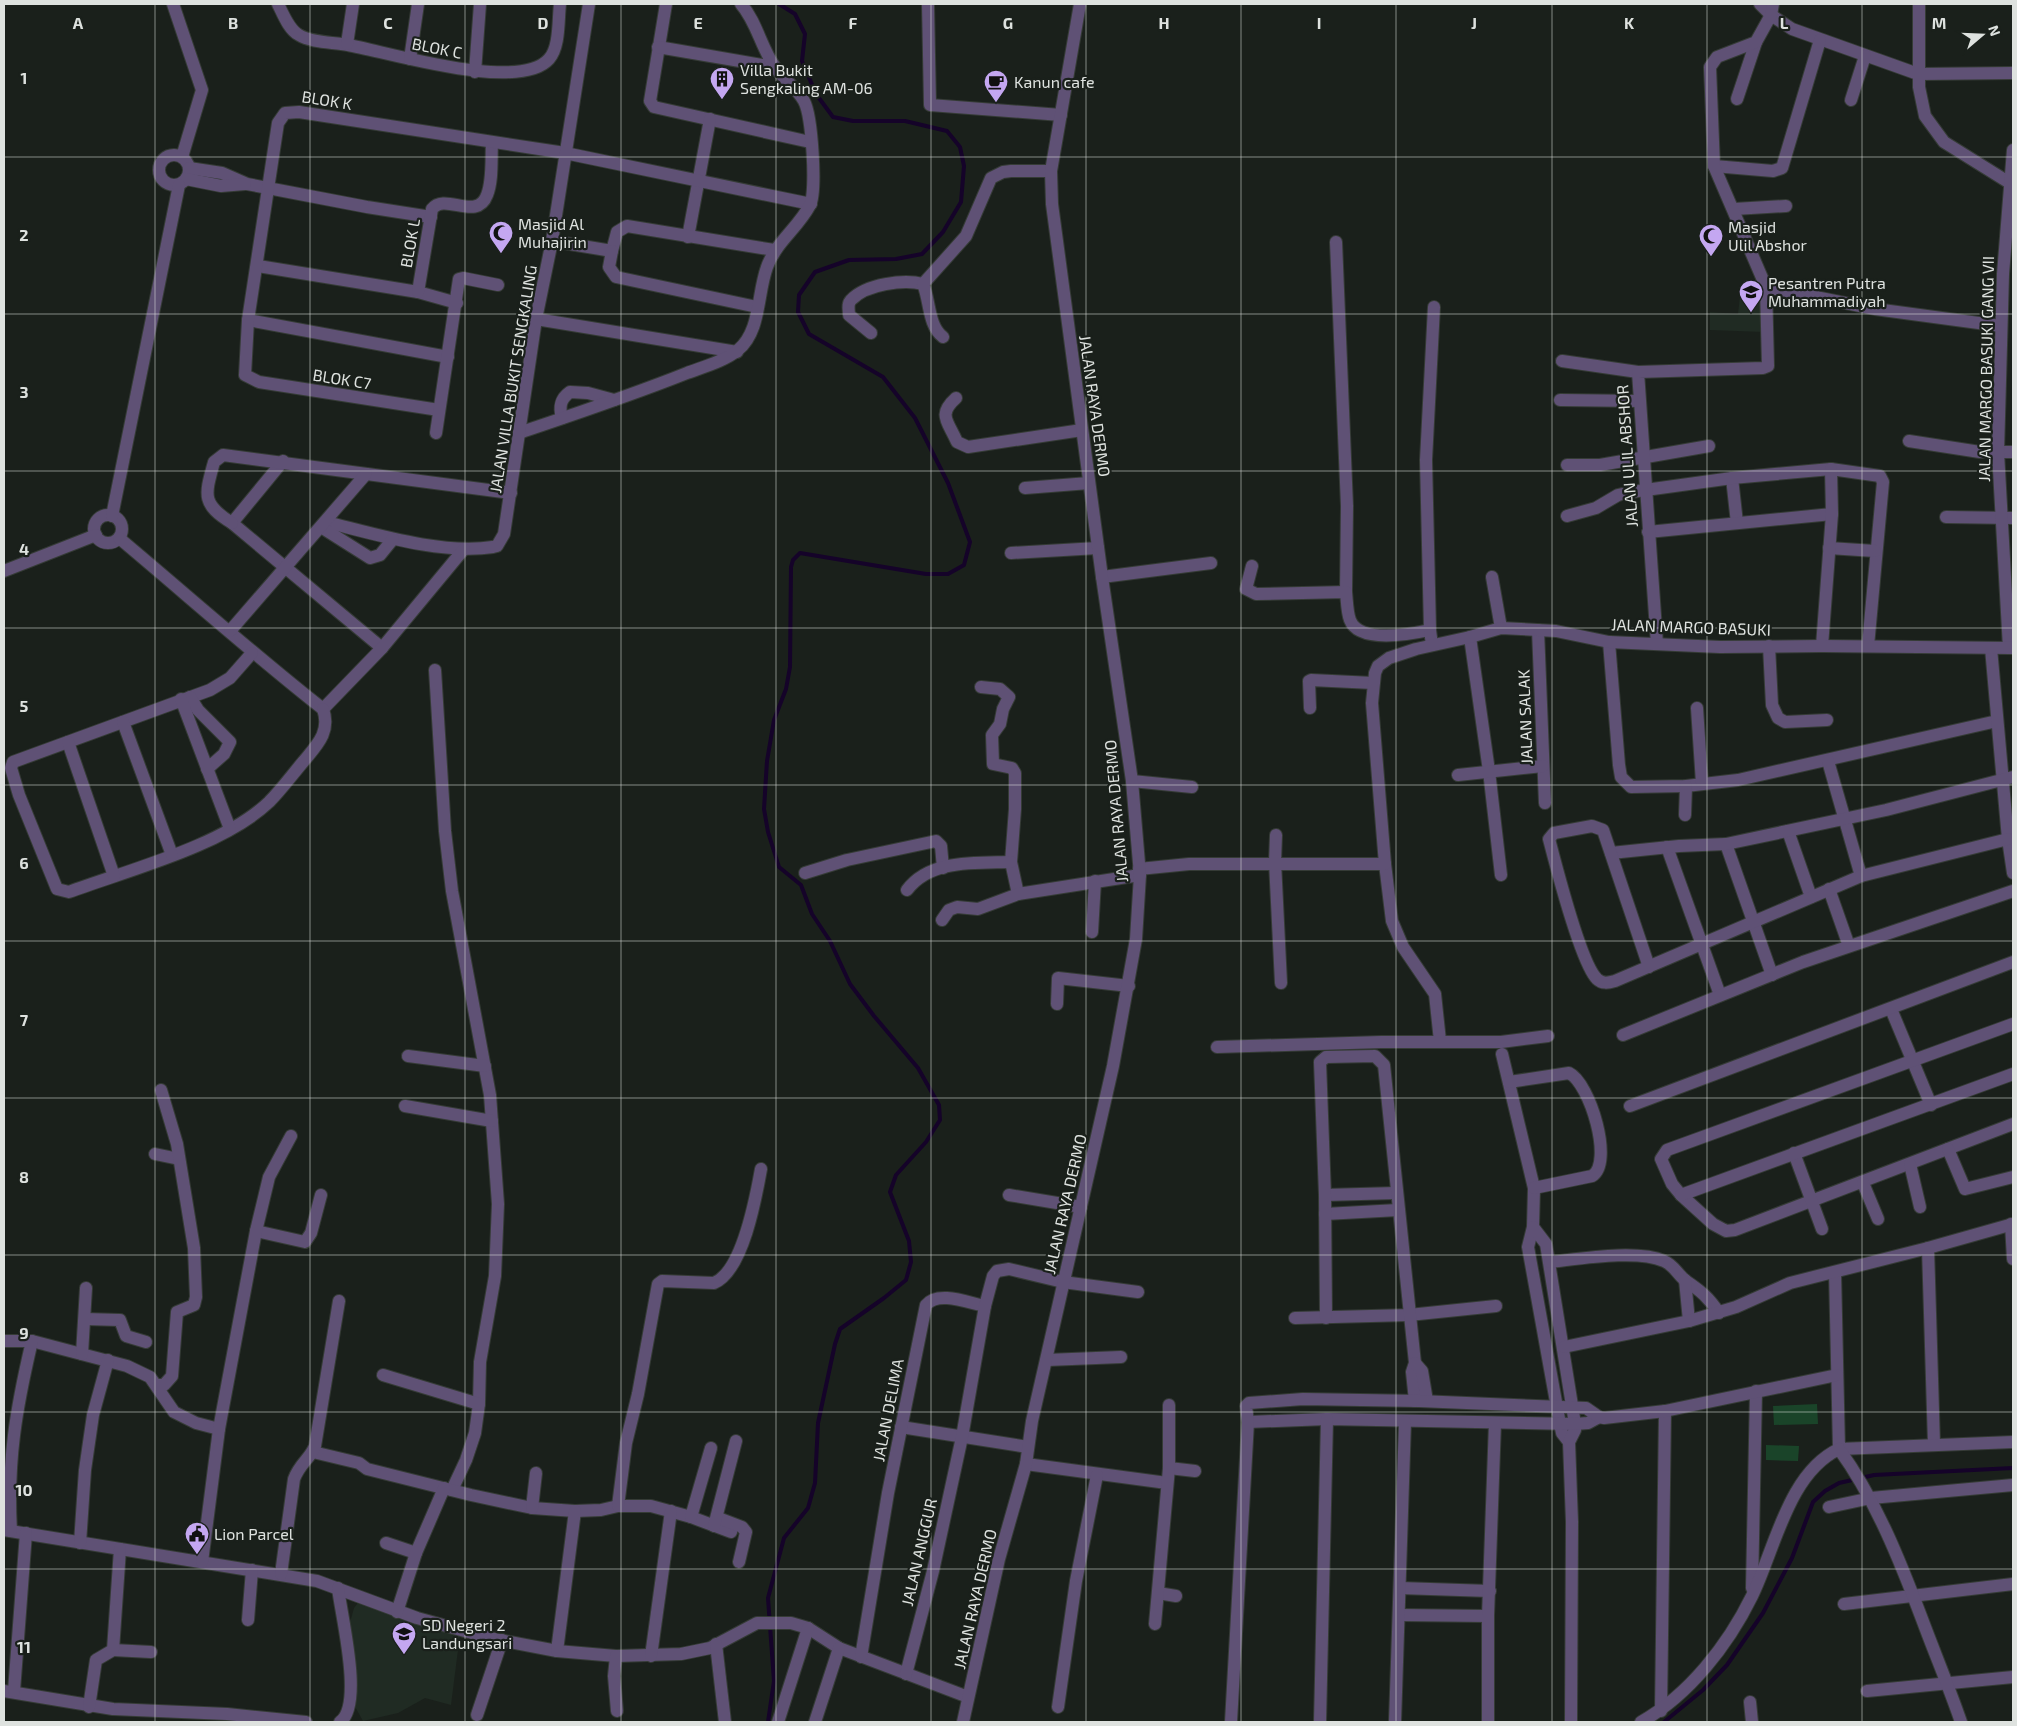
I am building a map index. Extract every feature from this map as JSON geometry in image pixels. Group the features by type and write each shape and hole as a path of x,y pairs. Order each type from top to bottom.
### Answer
{"street":[{"path":"112,516 202,90 173,4"},
{"name":"BLOK C","path":"278,4 297,35 475,72 507,73 540,66 550,59 555,46 560,4"},
{"path":"347,44 353,4"},
{"path":"410,59 418,4"},
{"path":"475,72 480,4"},
{"name":"JALAN VILLA BUKIT SENGKALING","path":"464,549 497,546 504,534 536,319 552,242 589,4"},
{"path":"666,4 650,101 652,105 669,112 710,119 810,142"},
{"path":"519,432 615,400 737,352 750,339 761,285 774,250 810,204 815,187 810,142 810,120 804,101 774,67 755,24 741,4"},
{"path":"928,4 930,105 1061,115"},
{"name":"JALAN RAYA DERMO","path":"963,1722 981,1649 999,1559 1026,1464 1034,1410 1114,1066 1136,939 1140,872 1132,781 1102,577 1052,204 1051,171 1080,4"},
{"path":"1760,4 1772,9 1792,29 1918,74 2013,73"},
{"path":"1920,4 1918,74 1921,104 1928,121 1939,137 2011,185"},
{"path":"1737,99 1756,42 1772,9"},
{"path":"1714,166 1773,171 1782,168 1791,131 1820,40"},
{"name":"JALAN ULIL ABSHOR","path":"1657,644 1638,372 1766,368 1769,355 1766,287 1714,166 1711,109 1712,63 1721,55 1756,42"},
{"path":"658,48 774,67"},
{"path":"1851,100 1865,56"},
{"name":"BLOK K","path":"244,371 248,320 270,188 278,123 284,113 292,111 565,153 810,204"},
{"path":"688,236 710,119"},
{"name":"BLOK L","path":"418,292 431,217 436,205 441,203 463,207 476,206 485,198 489,188 492,143"},
{"name":"JALAN MARGO BASUKI GANG VII","path":"2011,648 2008,518 1998,452 2008,350 2001,326 2013,150"},
{"path":"923,284 966,236 991,178 1003,172 1011,171 1051,171"},
{"path":"184,172 222,173 247,184 431,217"},
{"path":"1734,209 1786,206"},
{"path":"757,308 616,277 609,267 617,232 627,226 774,250"},
{"path":"552,242 612,251"},
{"path":"1336,242 1347,496 1346,592 1350,620 1355,627 1365,633 1431,638 1426,460 1434,307"},
{"path":"258,266 418,292 457,303"},
{"path":"436,433 460,277 498,284"},
{"path":"871,333 849,315 848,306 851,300 873,288 893,282 923,284"},
{"path":"923,284 933,325 937,333 943,337"},
{"path":"1766,287 1875,309 2001,326"},
{"path":"536,319 737,352"},
{"path":"248,320 448,357"},
{"path":"1562,361 1638,372"},
{"name":"BLOK C7","path":"244,371 248,378 258,382 439,410"},
{"path":"562,418 560,409 562,402 570,392 582,392 615,400"},
{"path":"956,398 946,407 945,413 957,442 968,447 1082,430"},
{"path":"1560,400 1639,401"},
{"path":"1908,441 1968,451 2013,452"},
{"path":"1568,465 1600,465 1709,446"},
{"path":"382,648 232,523 216,513 208,501 209,485 216,458 230,455 283,461 511,493"},
{"path":"232,523 283,461"},
{"path":"1567,516 1596,508 1618,495 1646,489 1732,478 1831,468 1880,476 1882,479 1868,646"},
{"path":"1822,646 1832,514 1831,468"},
{"path":"230,631 366,474"},
{"path":"1732,478 1737,523"},
{"path":"1025,488 1089,482"},
{"path":"1648,532 1832,514"},
{"path":"105,516 112,516 121,526 119,538 112,543 104,543 96,535 94,528 99,519 105,516"},
{"path":"1946,517 2008,518"},
{"path":"323,524 393,539 464,549"},
{"path":"323,524 370,558 380,555 393,539"},
{"path":"4,572 96,535"},
{"path":"119,538 230,631 252,654 323,709 327,723 325,730 310,754 268,803 230,829 209,841 69,892 57,888 13,777 11,768 13,762 210,690 226,681 252,654"},
{"path":"1011,553 1098,548"},
{"path":"1829,548 1875,551"},
{"path":"323,709 382,648 464,549"},
{"path":"1102,577 1211,563"},
{"path":"1252,566 1246,589 1249,593 1346,592"},
{"path":"1492,577 1501,628"},
{"name":"JALAN MARGO BASUKI","path":"1373,683 1377,669 1389,658 1431,638 1470,638 1501,628 1538,630 1609,642 1720,647 1868,646 2011,648"},
{"name":"JALAN SALAK","path":"1538,630 1545,803"},
{"path":"1470,638 1489,771 1501,875"},
{"path":"1609,642 1621,777 1630,787 1686,786 1738,780 1828,761 1996,721"},
{"path":"1769,646 1772,705 1778,718 1785,722 1827,720"},
{"path":"1991,648 1996,721 2008,778 2008,839 2013,873"},
{"path":"397,1612 416,1553 448,1489 466,1460 474,1433 479,1404 480,1362 495,1276 498,1204 492,1121 485,1066 452,891 445,831 435,670"},
{"path":"1310,708 1309,682 1311,680 1373,683 1373,712 1385,864 1392,921 1403,947 1435,994 1440,1041"},
{"path":"980,687 1000,689 1009,697 1003,710 1000,724 992,735 991,754 993,764 1012,768 1015,773 1012,862 1018,894"},
{"path":"185,698 193,712 207,769 230,829"},
{"path":"1698,708 1702,783"},
{"path":"193,712 230,742 224,754 207,769"},
{"path":"123,722 172,854"},
{"path":"68,742 114,876"},
{"path":"1828,761 1862,876"},
{"path":"1458,775 1543,766"},
{"path":"1611,853 1668,847 1726,844 1845,819 2008,778"},
{"path":"1132,781 1192,787"},
{"path":"1686,786 1686,815"},
{"path":"1649,966 1603,830 1596,826 1556,832 1549,840 1571,914 1588,966 1598,980 1605,984 1701,946 1862,876 2008,839"},
{"path":"1788,831 1811,897"},
{"path":"1276,835 1275,862 1281,983"},
{"path":"805,873 847,860 936,841 941,846 943,868"},
{"path":"1726,844 1772,974"},
{"path":"1668,847 1701,946 1720,995"},
{"path":"907,890 922,875 943,868 967,863 1012,862"},
{"path":"942,920 949,910 957,908 978,909 1018,894 1189,864 1275,862 1385,864"},
{"path":"1092,932 1095,881"},
{"path":"1829,889 1849,946"},
{"path":"1623,1035 1772,974 2013,891"},
{"path":"1630,1106 2013,962"},
{"path":"1057,1004 1058,978 1129,986"},
{"path":"1891,1009 1932,1105"},
{"path":"2013,1024 1665,1152 1661,1158 1672,1184 1681,1195 1713,1224 1726,1231 1736,1230 1863,1183 2013,1124"},
{"path":"1217,1047 1440,1041 1501,1042 1548,1036"},
{"path":"1502,1054 1534,1188 1533,1227 1528,1247 1560,1424 1562,1433 1569,1442"},
{"path":"408,1056 485,1066"},
{"path":"1326,1318 1325,1196 1320,1062 1326,1057 1376,1056 1384,1065 1409,1315 1415,1363 1422,1371 1421,1401"},
{"path":"1509,1082 1569,1073 1576,1077 1591,1103 1601,1145 1601,1167 1598,1173 1592,1176 1534,1188"},
{"path":"1681,1195 2013,1074"},
{"path":"158,1385 164,1385 172,1376 177,1312 196,1304 194,1248 177,1144 161,1090"},
{"path":"405,1106 492,1121"},
{"path":"202,1562 219,1430 256,1231 269,1177 291,1136"},
{"path":"1948,1149 1965,1189 2013,1177"},
{"path":"1794,1153 1822,1229"},
{"path":"155,1154 179,1158"},
{"path":"1910,1164 1920,1207"},
{"path":"618,1506 626,1443 638,1394 658,1284 662,1280 714,1283 728,1272 749,1227 761,1169"},
{"path":"1863,1183 1878,1219"},
{"path":"1325,1196 1396,1193"},
{"path":"256,1231 305,1242 310,1233 321,1195"},
{"path":"1009,1195 1081,1207"},
{"path":"1324,1214 1398,1210"},
{"path":"1564,1347 1689,1321 1719,1312 1790,1283 1928,1248 2012,1224 2013,1259"},
{"path":"1533,1227 1546,1244 1574,1408 1575,1430 1569,1442 1572,1522 1571,1722"},
{"path":"1928,1248 1934,1444"},
{"path":"1550,1262 1602,1256 1652,1257 1670,1264 1684,1280 1709,1297 1719,1312"},
{"name":"JALAN ANGGUR","path":"906,1674 933,1572 962,1437 985,1306 993,1276 1003,1269 1063,1282 1138,1292"},
{"path":"1835,1272 1839,1449 1869,1496 1914,1595 1961,1722"},
{"path":"1684,1280 1689,1321"},
{"path":"82,1354 86,1288"},
{"name":"JALAN DELIMA","path":"861,1657 872,1584 924,1312 930,1300 940,1298 985,1306"},
{"path":"281,1574 294,1479 299,1466 312,1452 339,1301"},
{"path":"1295,1318 1409,1315 1496,1306"},
{"path":"1540,1310 1557,1308"},
{"path":"85,1319 120,1320 126,1336 146,1342"},
{"path":"4,1341 32,1341 108,1360 144,1373 158,1385 174,1412 196,1423 219,1430"},
{"path":"32,1341 11,1446 7,1530 281,1574 338,1588 397,1612 502,1640 557,1651 616,1656 650,1656 702,1651 757,1623 791,1623 808,1628 839,1648 968,1697"},
{"path":"1047,1360 1121,1357"},
{"path":"80,1543 85,1470 92,1424 108,1360"},
{"path":"383,1375 479,1404"},
{"path":"1248,1422 1327,1419 1400,1422 1588,1423 1599,1417 1666,1411 1837,1375"},
{"path":"1752,1596 1756,1391"},
{"path":"1231,1722 1248,1422 1246,1406 1251,1402 1303,1400 1421,1401 1586,1408 1599,1417"},
{"path":"1394,1401 1400,1422 1400,1588 1395,1722"},
{"path":"1155,1624 1169,1468 1169,1405"},
{"path":"1661,1711 1666,1411"},
{"path":"1320,1722 1327,1419"},
{"path":"1488,1722 1488,1616 1495,1423"},
{"path":"901,1427 1028,1447"},
{"path":"715,1522 736,1441"},
{"path":"1641,1722 1661,1711 1700,1673 1722,1645 1752,1596 1797,1492 1809,1472 1819,1462 1839,1449 2013,1442"},
{"path":"691,1517 711,1448"},
{"path":"312,1452 359,1463 367,1469 532,1508 574,1511 600,1510 618,1506 651,1506 745,1529 747,1536 739,1562"},
{"path":"1026,1464 1167,1483"},
{"path":"1169,1468 1195,1471"},
{"path":"532,1508 536,1473"},
{"path":"1058,1707 1076,1580 1097,1475"},
{"path":"1829,1507 1869,1496 2013,1486"},
{"path":"557,1651 574,1511"},
{"path":"650,1656 671,1511"},
{"path":"715,1522 731,1532"},
{"path":"26,1533 9,1691 89,1707 306,1722"},
{"path":"386,1543 416,1553"},
{"path":"113,1650 120,1549"},
{"path":"248,1620 252,1570"},
{"path":"1844,1604 2013,1584"},
{"path":"338,1588 351,1677 347,1714 340,1722"},
{"path":"1400,1588 1490,1591"},
{"path":"1158,1593 1176,1596"},
{"path":"1399,1615 1488,1616"},
{"path":"778,1722 808,1628"},
{"path":"477,1715 502,1640"},
{"path":"716,1644 725,1722"},
{"path":"815,1722 839,1648"},
{"path":"89,1707 96,1660 113,1650 151,1652"},
{"path":"616,1656 614,1676 617,1710"},
{"path":"1867,1692 2013,1677"},
{"path":"1750,1702 1752,1722"}],"shaded area":[{"name":"Pesantren Putra Muhammadiyah","path":"1740,296 1764,299 1764,332 1710,330 1710,312 1738,314"},
{"name":"SD Negeri 2 Landungsari","path":"358,1603 418,1624 460,1634 451,1705 425,1698 398,1713 363,1721 353,1703 348,1630 354,1608"}],"green space":[{"path":"1817,1404 1818,1424 1774,1425 1773,1406"},
{"path":"1766,1445 1799,1446 1798,1461 1766,1460"}],"waterway":[{"path":"768,1722 774,1681 768,1598 784,1538 808,1508 815,1483 818,1423 835,1344 840,1329 906,1280 911,1262 909,1241 890,1192 896,1175 926,1142 940,1120 939,1105 918,1068 850,984 830,941 812,914 801,885 779,867 768,832 764,809 767,761 774,720 786,689 790,667 791,567 793,560 800,553 926,574 948,574 964,565 970,542 948,483 915,418 883,377 809,334 798,312 799,295 815,272 849,260 896,259 922,254 943,232 961,202 964,166 960,147 947,131 905,121 853,121 833,117 816,94 802,61 805,34 795,14 779,4"},
{"path":"1664,1722 1703,1690 1727,1665 1763,1613 1792,1558 1813,1502 1825,1491 1839,1483 1874,1475 2013,1468"}],"place":[{"name":"Villa Bukit Sengkaling AM-06","path":"722,100"},
{"name":"Kanun cafe","path":"996,103"},
{"name":"Masjid Al Muhajirin","path":"501,254"},
{"name":"Masjid Ulil Abshor","path":"1711,257"},
{"name":"Pesantren Putra Muhammadiyah","path":"1751,313"},
{"name":"Lion Parcel","path":"197,1555"},
{"name":"SD Negeri 2 Landungsari","path":"404,1655"}]}
